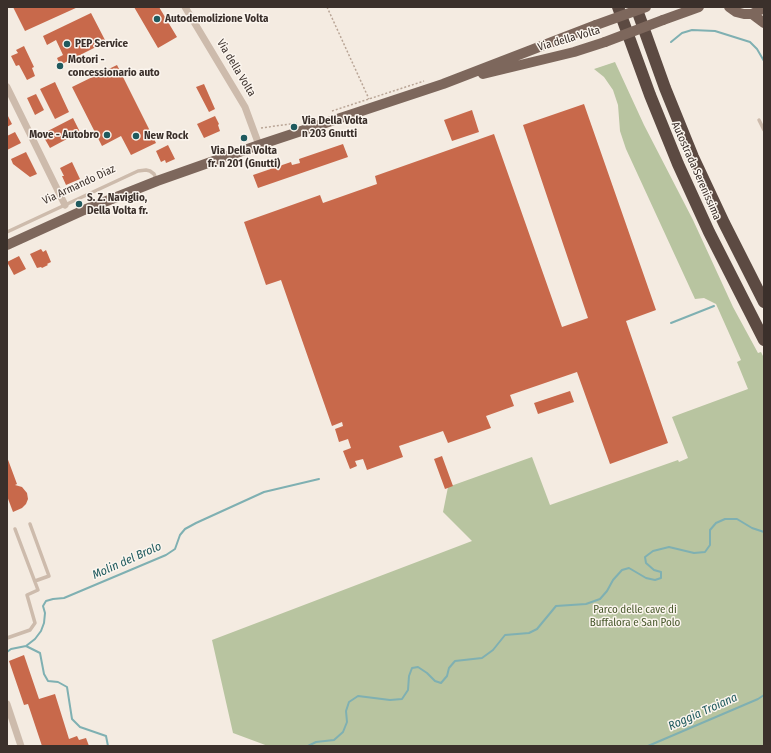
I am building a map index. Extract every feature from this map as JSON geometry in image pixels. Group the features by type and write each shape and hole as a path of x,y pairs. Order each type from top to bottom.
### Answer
{"highway":[{"name":"Autostrada Serenissima","path":"618,7 650,96 678,164 709,232 764,340"},
{"name":"Autostrada Serenissima","path":"636,7 665,88 693,157 764,302"}],"main road":[{"name":"Via della Volta","path":"442,84 646,7"},
{"name":"Via della Volta","path":"157,181 259,145 371,102 574,52 699,7"},
{"path":"728,7 736,12 744,14 752,14 764,8"},
{"path":"752,14 764,23"},
{"path":"7,245 84,210 157,181"}],"street":[{"name":"Via della Volta","path":"185,7 245,107 259,145"},
{"path":"7,87 65,204"},
{"path":"7,704 21,746"}],"lane":[{"path":"759,120 764,130"},
{"name":"Via Armando Diaz","path":"7,232 138,171 150,171 154,174 157,181"},
{"path":"30,524 49,576 35,581"},
{"path":"7,638 30,630 35,623 27,595 38,590 15,529"}],"path":[{"path":"327,7 371,102"},
{"path":"328,112 371,102 424,80"},
{"path":"254,130 264,127 300,123"}],"green space":[{"name":"Parco delle cave di Buffalora e San Polo","path":"615,62 644,125 693,220 733,307 758,353 761,352 764,358 764,746 268,746 233,733 212,640 472,541 443,512 448,487 532,457 550,505 678,460 679,462 688,458 672,417 748,389 737,362 741,360 716,304 704,298 695,299 626,149 620,131 618,105 613,90 604,77 594,69"}],"building":[{"path":"13,7 78,7 25,31"},
{"path":"134,7 159,7 177,37 158,48"},
{"path":"91,13 106,42 60,65 57,58 63,55 56,40 47,45 43,36"},
{"path":"24,46 34,67 32,68 35,76 27,80 19,65 16,66 11,56 18,53 16,50"},
{"path":"117,65 156,143 131,155 121,136 102,146 72,87"},
{"path":"55,82 69,112 55,119 40,89"},
{"path":"204,84 215,109 209,112 196,87"},
{"path":"36,94 44,110 35,115 27,98"},
{"path":"584,104 656,310 626,321 668,443 610,464 577,372 510,395 514,406 486,416 491,428 448,443 443,431 399,446 403,457 367,470 363,459 355,461 357,466 350,469 343,451 351,448 348,439 339,442 335,429 343,426 342,422 332,426 281,280 266,285 244,222 320,195 323,203 377,184 375,176 494,134 562,327 588,318 523,125"},
{"path":"472,110 479,132 452,141 444,120"},
{"path":"7,114 12,124 7,127"},
{"path":"215,116 219,124 220,131 204,138 197,124"},
{"path":"73,118 80,132 50,148 42,134"},
{"path":"15,132 21,143 7,150 7,136"},
{"path":"343,144 348,157 258,188 253,175 291,162 292,165 300,163 299,159"},
{"path":"168,145 175,159 166,163 165,160 161,162 156,151"},
{"path":"26,152 37,174 30,177 13,164 11,159"},
{"path":"72,162 80,179 66,185 60,168"},
{"path":"41,249 43,252 46,250 51,262 42,268 37,268 30,254"},
{"path":"19,256 26,269 14,275 7,262"},
{"path":"570,391 574,402 538,414 534,403"},
{"path":"442,456 453,486 445,489 434,459"},
{"path":"7,457 17,484 15,485 22,487 27,493 28,499 22,508 13,512 7,496"},
{"path":"24,655 39,699 55,694 69,739 77,736 79,740 86,738 89,746 42,746 28,704 24,705 9,661"}],"waterway":[{"path":"671,42 682,33 692,30 715,31 750,42 757,49 764,61"},
{"name":"Molin del Brolo","path":"671,323 714,306"},
{"name":"Molin del Brolo","path":"7,652 11,649 26,646 35,639 41,631 44,623 45,613 43,606 46,601 64,598 166,555 175,549 180,535 185,529 264,492 319,479"},
{"path":"308,746 316,742 334,740 343,732 347,722 346,711 349,702 358,696 390,700 402,699 408,690 409,676 412,668 418,667 435,681 441,683 447,676 449,668 455,661 482,658 493,650 505,635 529,633 537,629 556,606 586,604 600,599 622,570 629,568 646,578 655,580 661,578 661,572 654,570 646,563 645,557 653,551 669,547 694,553 705,552 710,545 710,530 716,523 725,519 737,519 752,528 764,532"},
{"path":"26,646 40,653 44,674 48,681 58,682 67,687 72,719 80,727 106,736 108,746"},
{"name":"Roggia Troiana","path":"648,746 758,699 764,695"}],"place":[{"name":"Autodemolizione Volta","path":"157,19"},
{"name":"PEP Service","path":"67,44"},
{"name":"Motori - concessionario auto","path":"60,66"},
{"name":"Via Della Volta n 203 Gnutti","path":"294,127"},
{"name":"Move - Autobro","path":"107,135"},
{"name":"New Rock","path":"136,136"},
{"name":"Via Della Volta fr. n 201 (Gnutti)","path":"244,138"},
{"name":"S. Z. Naviglio, Della Volta fr.","path":"79,204"}]}
